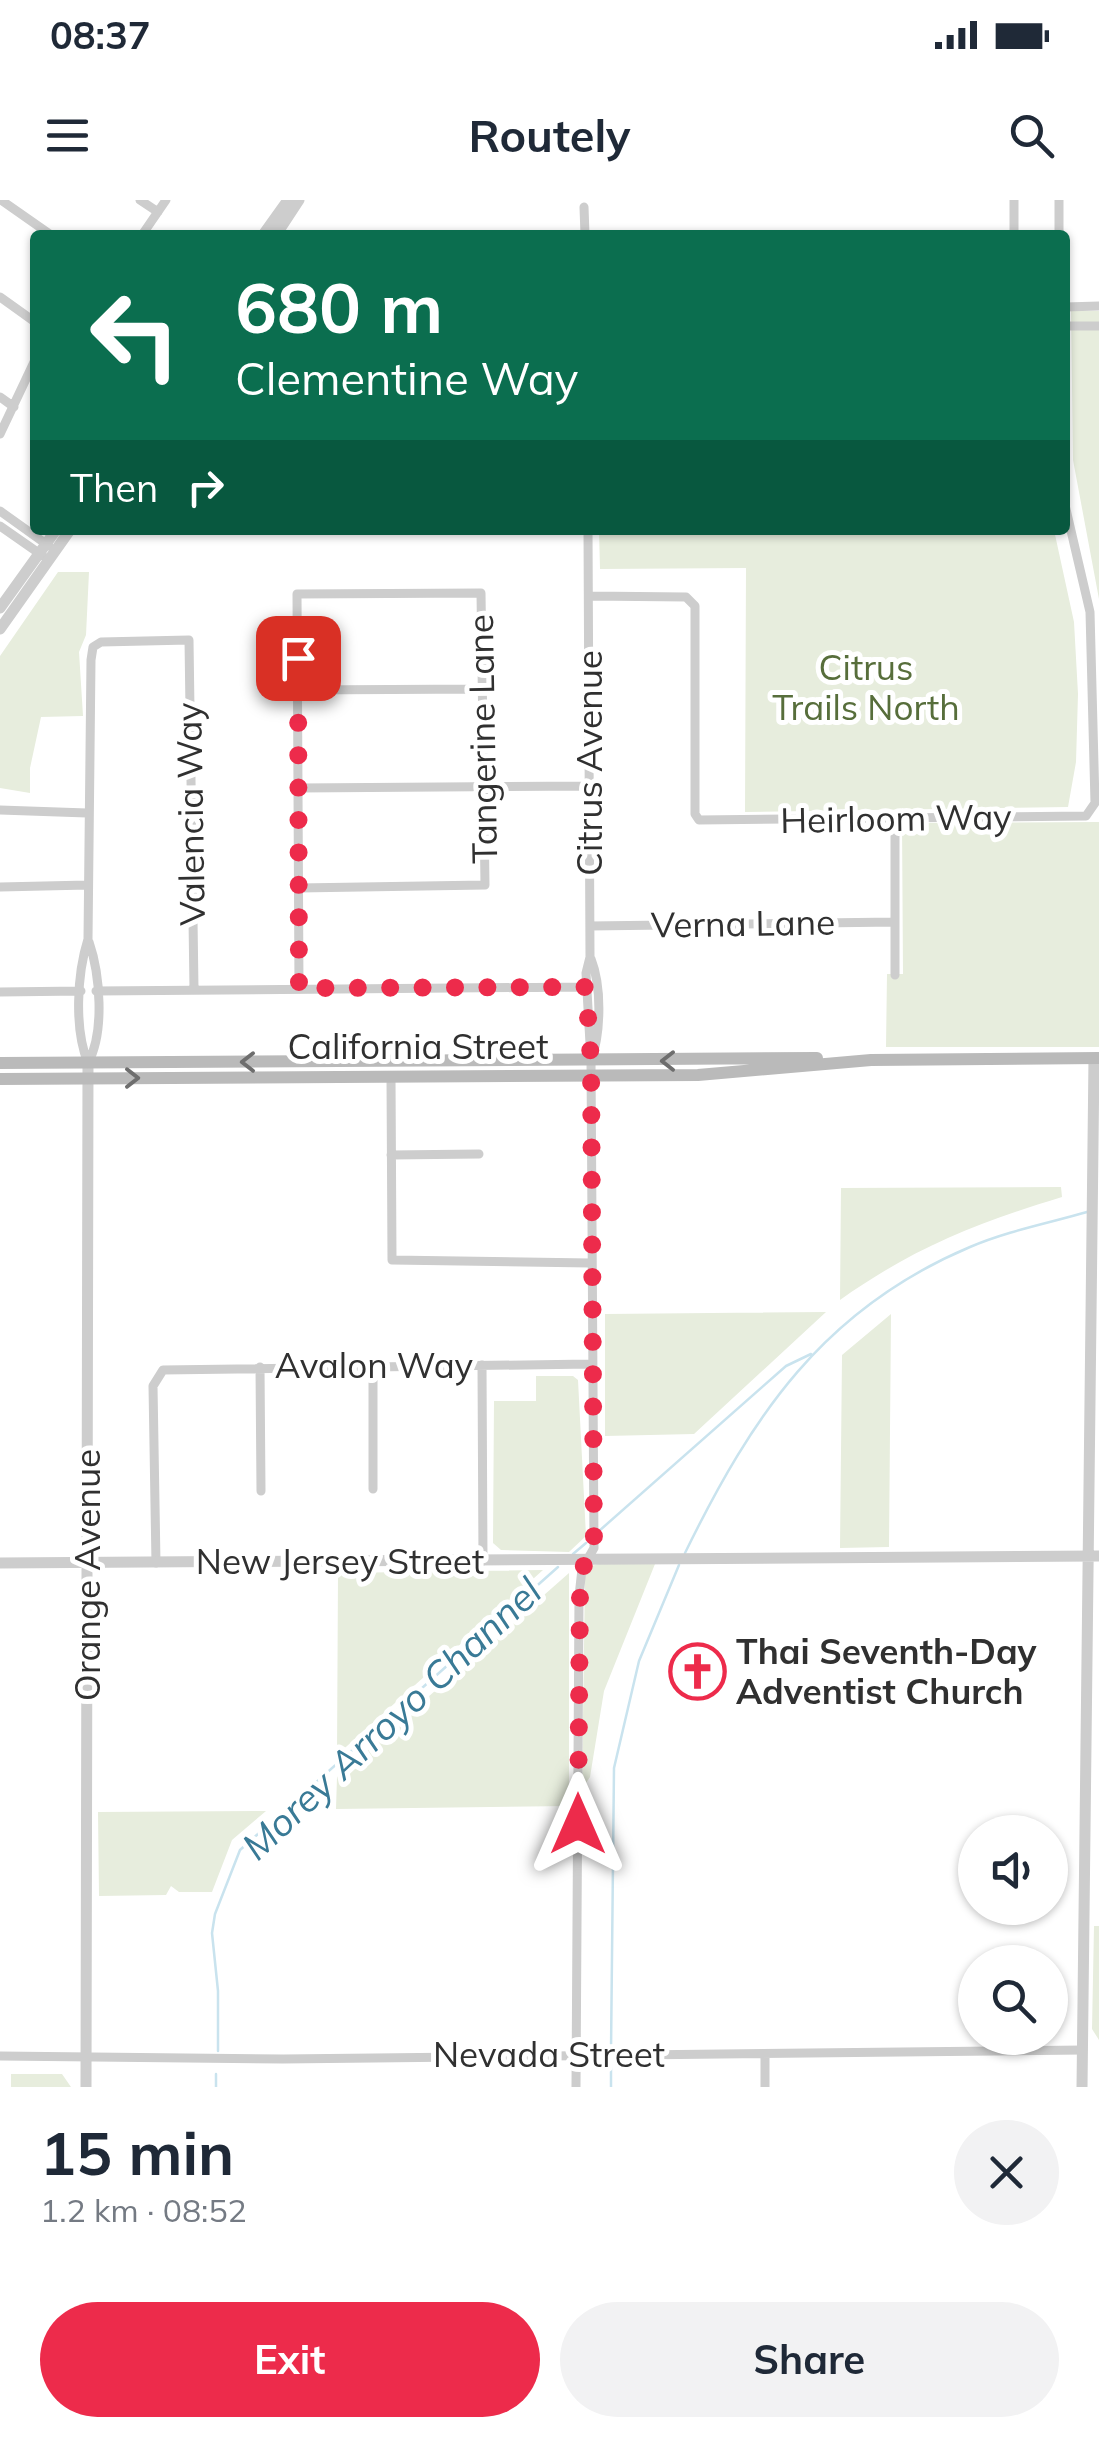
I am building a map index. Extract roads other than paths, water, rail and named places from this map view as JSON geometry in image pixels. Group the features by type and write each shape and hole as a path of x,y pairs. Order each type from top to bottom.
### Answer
{"main road":[{"name":"California Street","path":"0,1079 88,1070 591,1068 698,1074 835,1062 1097,1058"},
{"name":"California Street","path":"0,1063 88,1070 391,1078 591,1068"}],"street":[{"path":"1,200 44,230"},
{"path":"140,200 158,212"},
{"path":"145,230 166,200"},
{"path":"266,230 288,200"},
{"path":"279,230 299,200"},
{"path":"1014,200 1014,230"},
{"path":"1059,230 1060,200"},
{"path":"584,207 584,230"},
{"path":"0,297 30,318"},
{"path":"1070,306 1099,306"},
{"path":"1070,326 1099,326"},
{"path":"0,434 30,371"},
{"path":"0,397 14,407"},
{"path":"0,512 47,552"},
{"path":"0,526 47,552"},
{"name":"Heirloom Way","path":"589,596 686,597 692,601 695,814 699,820 1074,817 1092,811 1094,656 1088,602 1070,526"},
{"path":"0,630 54,535"},
{"path":"0,608 65,535"},
{"name":"Citrus Avenue","path":"576,2087 580,1596 586,1560 594,1548 591,1068 586,987 590,957 592,786 588,535"},
{"name":"Tangerine Lane","path":"298,690 297,594 481,593 485,885 299,888"},
{"name":"Orange Avenue","path":"88,1070 96,1048 96,964 88,939 87,813 93,647 101,642 189,640"},
{"name":"Valencia Way","path":"189,640 194,988"},
{"path":"299,988 298,690 483,689"},
{"path":"299,788 592,786"},
{"path":"0,810 87,813"},
{"path":"895,816 895,975"},
{"path":"0,887 88,885"},
{"name":"Verna Lane","path":"590,926 895,922"},
{"name":"Orange Avenue","path":"86,2087 88,1070 82,1047 81,960 88,939"},
{"name":"Citrus Avenue","path":"590,957 596,973 596,1045 591,1068"},
{"path":"96,991 586,987"},
{"path":"0,992 82,991"},
{"path":"1082,2087 1094,1556 1092,1210 1097,1058"},
{"path":"391,1078 392,1260 590,1262"},
{"path":"392,1155 479,1154"},
{"name":"Avalon Way","path":"156,1562 154,1386 158,1372 260,1366 590,1364"},
{"path":"482,1365 483,1561"},
{"path":"260,1366 261,1491"},
{"path":"372,1366 373,1489"},
{"name":"New Jersey Street","path":"0,1564 1094,1556"},
{"name":"Nevada Street","path":"0,2056 284,2059 1099,2050"},
{"path":"764,2055 765,2087"}],"waterway":[{"path":"685,1553 710,1503 766,1412 833,1335 918,1272 970,1247 1087,1212"},
{"name":"Morey Arroyo Channel","path":"599,1531 786,1366 811,1354"},
{"name":"Morey Arroyo Channel","path":"573,1554 586,1543"},
{"path":"611,2051 614,1768 639,1661 679,1565"},
{"name":"Morey Arroyo Channel","path":"218,2051 218,1991 212,1933 215,1914 240,1850 558,1567"},
{"path":"611,2059 611,2087"},
{"name":"Morey Arroyo Channel","path":"216,2074 216,2087"}],"place":[{"name":"Thai Seventh-Day Adventist Church","path":"697,1672"}],"park label":[{"name":"Citrus Trails North","path":"866,688"}]}
